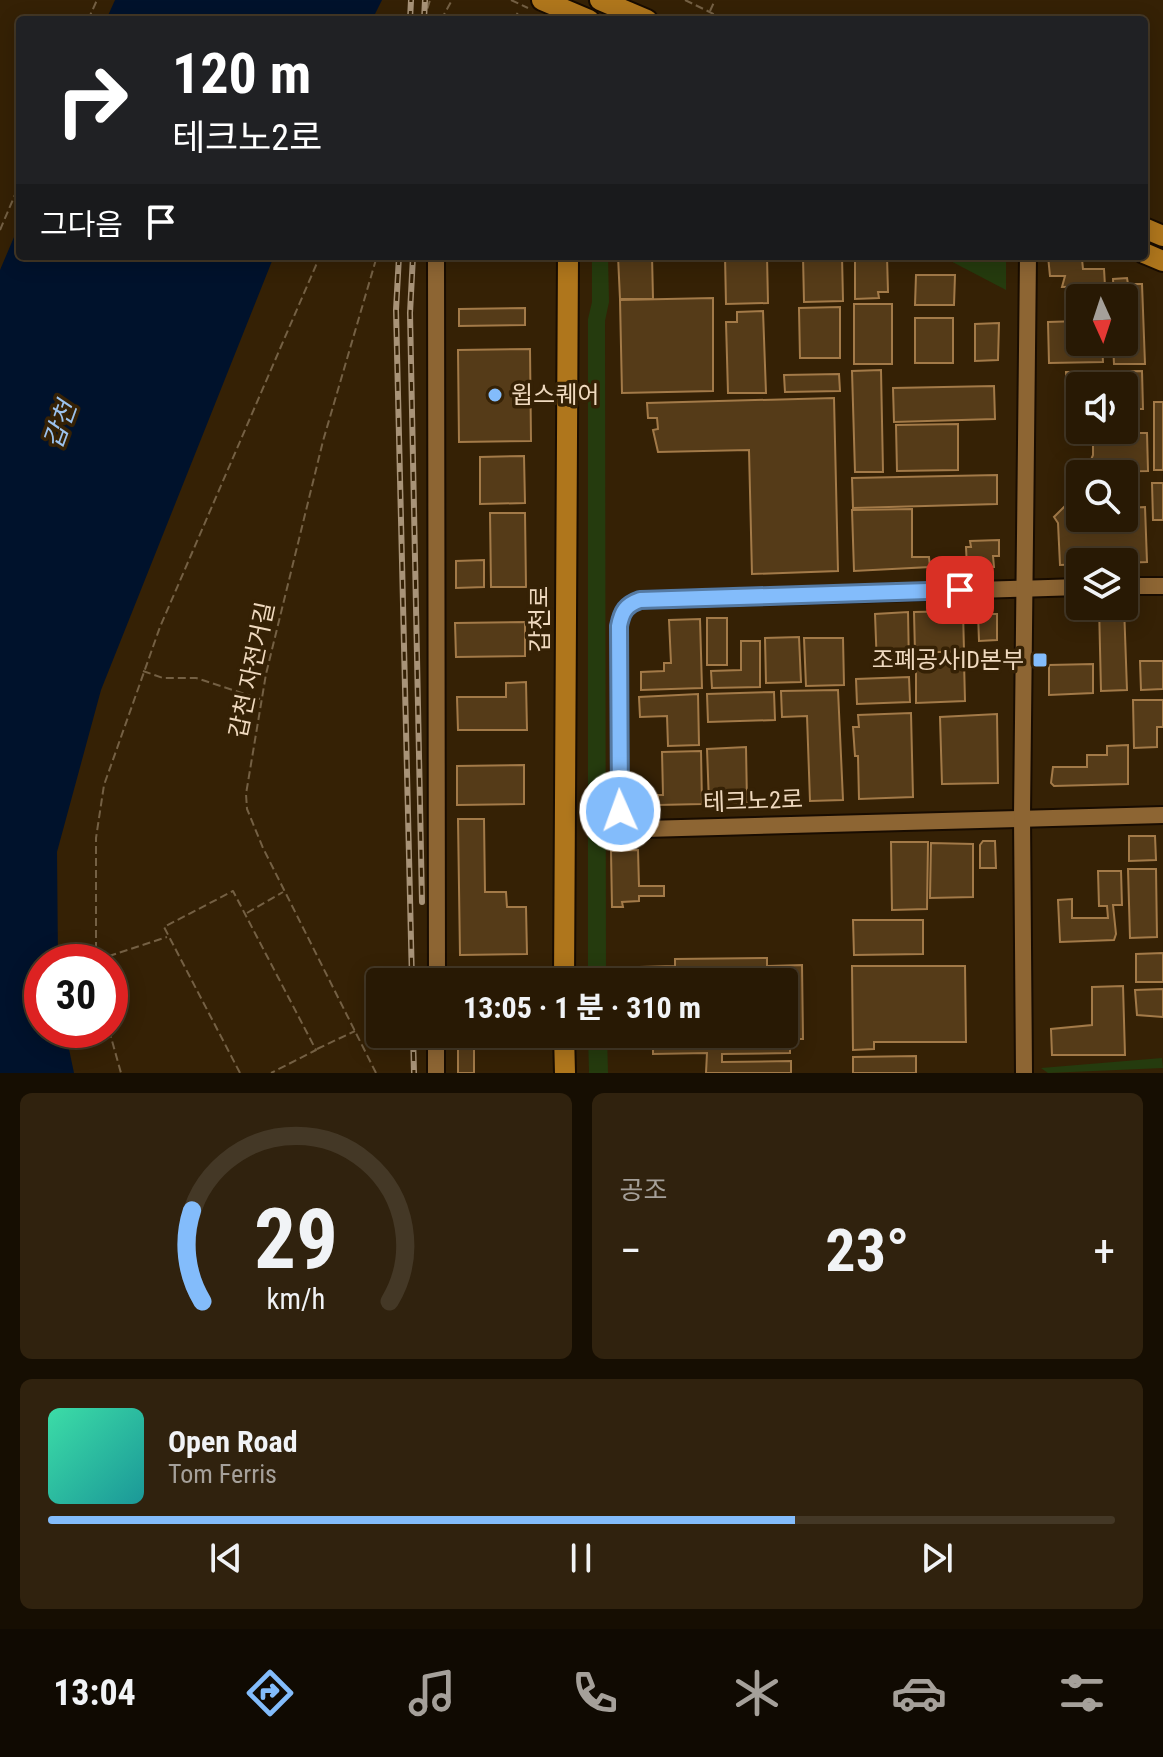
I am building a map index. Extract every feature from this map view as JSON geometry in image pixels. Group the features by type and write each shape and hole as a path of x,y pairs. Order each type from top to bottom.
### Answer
{"main road":[{"path":"600,0 638,16"},
{"name":"갑천로","path":"564,968 568,260"},
{"path":"564,1048 565,1073"}],"street":[{"path":"436,260 437,968"},
{"path":"1024,1073 1022,816 1028,260"},
{"path":"1138,586 1163,586"},
{"name":"테크노2로","path":"1066,587 640,600 629,604 622,613 619,626 619,799 624,819 631,826 645,829 1022,816 1163,815"},
{"path":"436,1048 436,1073"}],"path":[{"path":"511,0 559,11"},
{"path":"685,0 718,16"},
{"path":"709,12 715,0"},
{"path":"516,16 519,10"},
{"path":"0,230 16,192"},
{"path":"96,944 96,838 104,785 142,670 318,260"},
{"name":"갑천 자전거길","path":"376,260 323,441 261,699 249,762 247,809 284,892 376,1073"},
{"path":"142,670 163,678 196,678 261,699"},
{"path":"240,1073 164,927 233,891 316,1050"},
{"path":"245,914 284,892"},
{"path":"128,950 168,937"},
{"path":"271,1073 356,1031"},
{"path":"114,1048 121,1073"}],"green space":[{"path":"592,260 608,260 609,302 605,321 606,968 588,968 588,319 592,302"},
{"path":"949,260 1006,260 1006,290"},
{"path":"588,1048 607,1048 608,1073 589,1073"},
{"path":"1162,1058 1163,1068 1048,1073 1041,1068"}],"water":[{"path":"115,0 382,0 374,16 108,16"},
{"name":"갑천","path":"16,232 16,260 272,260 101,690 57,852 58,944 24,944 24,1048 69,1048 74,1073 0,1073 0,270"}],"building":[{"path":"618,260 652,260 653,299 620,299"},
{"path":"725,260 767,260 768,303 726,304"},
{"path":"803,260 842,260 843,301 804,302"},
{"path":"855,260 887,260 888,292 878,292 879,298 855,299"},
{"path":"1048,260 1082,260 1083,269 1104,269 1105,284 1066,284 1062,287 1065,276 1050,276"},
{"path":"916,275 955,275 954,305 915,305"},
{"path":"1127,278 1128,284 1113,284 1113,279"},
{"path":"1138,284 1142,284 1145,364 1114,364 1114,356 1138,356"},
{"path":"713,298 713,391 622,393 620,300"},
{"path":"854,304 892,304 892,364 854,364"},
{"path":"840,307 840,358 800,358 799,308"},
{"path":"525,308 525,325 459,326 459,309"},
{"path":"763,311 766,393 728,393 726,322 737,322 737,312"},
{"path":"915,318 953,318 953,363 915,363"},
{"path":"1066,321 1066,356 1103,356 1103,362 1049,363 1048,322"},
{"path":"999,323 998,360 975,361 975,324"},
{"name":"윕스퀘어","path":"530,349 531,441 459,442 458,350"},
{"path":"881,370 883,472 855,472 852,371"},
{"path":"1142,371 1143,409 1139,409 1138,416 1138,372 1066,372"},
{"path":"839,374 840,391 785,392 784,375"},
{"path":"994,386 995,419 894,422 893,388"},
{"path":"834,398 838,571 752,574 749,450 658,452 653,430 658,429 657,418 648,418 647,403"},
{"path":"1154,402 1163,402 1163,470 1154,470"},
{"path":"958,424 958,470 897,471 896,425"},
{"path":"1138,433 1147,433 1148,471 1138,471 1138,460 1091,460 1093,444 1138,444"},
{"path":"524,456 525,503 480,504 480,457"},
{"path":"997,475 997,504 853,508 852,478"},
{"path":"1152,483 1163,483 1163,520 1153,520"},
{"path":"1066,505 1066,532 1138,532 1138,507 1145,507 1147,562 1138,562 1138,548 1066,548 1066,565 1060,565 1058,523 1054,517"},
{"path":"912,509 912,557 929,557 930,567 854,571 852,510"},
{"path":"490,513 525,513 526,587 491,587"},
{"path":"999,540 999,556 993,556 994,567 967,568 966,547 971,547 970,541"},
{"path":"484,560 484,587 456,588 456,561"},
{"path":"963,611 964,651 915,653 914,612"},
{"path":"908,612 909,665 877,667 875,614"},
{"path":"978,614 997,614 997,640 979,641"},
{"path":"707,618 727,618 727,665 707,665"},
{"path":"700,619 702,688 641,690 641,672 664,671 664,663 671,663 669,620"},
{"path":"1099,620 1124,620 1127,690 1101,691"},
{"path":"525,622 525,656 456,657 455,623"},
{"path":"799,637 801,682 766,683 765,638"},
{"path":"804,638 843,638 844,685 806,686"},
{"path":"741,641 760,641 760,687 712,688 711,671 741,670"},
{"path":"964,661 965,701 916,703 916,662"},
{"path":"1140,661 1163,661 1163,689 1141,690"},
{"path":"1093,664 1093,693 1049,695 1049,665"},
{"path":"909,677 910,702 857,704 856,679"},
{"path":"526,682 527,730 458,730 457,697 506,697 506,683"},
{"path":"838,690 843,800 810,801 807,716 782,717 781,691"},
{"path":"774,692 775,720 708,722 707,694"},
{"path":"698,694 699,745 668,746 667,716 640,717 639,697"},
{"path":"1133,700 1163,700 1163,727 1157,727 1157,747 1134,748"},
{"path":"911,713 913,797 859,799 858,756 855,756 853,727 859,727 858,715"},
{"path":"997,714 998,783 942,784 940,717"},
{"path":"1128,745 1128,784 1054,786 1051,783 1053,767 1087,767 1087,755 1107,755 1107,746"},
{"path":"746,747 747,802 709,803 707,749"},
{"path":"701,751 702,804 658,805 658,795 663,795 662,752"},
{"path":"524,765 524,804 457,805 457,766"},
{"path":"458,819 484,819 485,892 506,892 507,907 526,907 527,954 460,955"},
{"path":"1129,836 1155,836 1156,860 1129,861"},
{"path":"983,841 995,841 996,868 980,868 980,845"},
{"path":"891,842 928,842 927,909 892,910"},
{"path":"931,843 973,844 973,897 930,898"},
{"path":"638,850 639,886 664,886 664,896 639,896 639,901 622,902 623,907 612,907 611,851"},
{"path":"1128,869 1156,869 1157,937 1130,938"},
{"path":"1098,871 1121,871 1122,905 1113,905 1114,940 1060,942 1058,900 1072,899 1072,918 1108,918 1107,906 1099,906"},
{"path":"853,920 923,920 923,954 854,955"},
{"path":"1163,953 1163,982 1136,982 1136,954"},
{"path":"767,958 767,966 802,965 803,1039 798,1039 798,968 640,968 675,966 675,959"},
{"path":"852,966 965,966 966,1042 874,1042 874,1049 853,1050"},
{"path":"1123,986 1125,1055 1052,1055 1051,1029 1092,1025 1092,987"},
{"path":"1163,989 1163,1017 1137,1015 1135,990"},
{"path":"458,1048 474,1048 474,1073 458,1073"},
{"path":"653,1048 790,1048 790,1053 722,1054 722,1062 791,1061 791,1073 706,1073 707,1053 653,1054"},
{"path":"916,1056 916,1073 853,1073 853,1057"}],"railway":[{"path":"410,16 411,0"},
{"path":"424,16 425,0"},
{"path":"399,260 396,310 412,968"},
{"path":"413,260 410,313 422,902"},
{"path":"413,1048 414,1073"}],"place":[{"name":"윕스퀘어","path":"495,395"},
{"name":"조폐공사ID본부","path":"1040,660"}],"route":[{"path":"620,811 619,626 622,613 629,604 640,600 960,590"}]}
